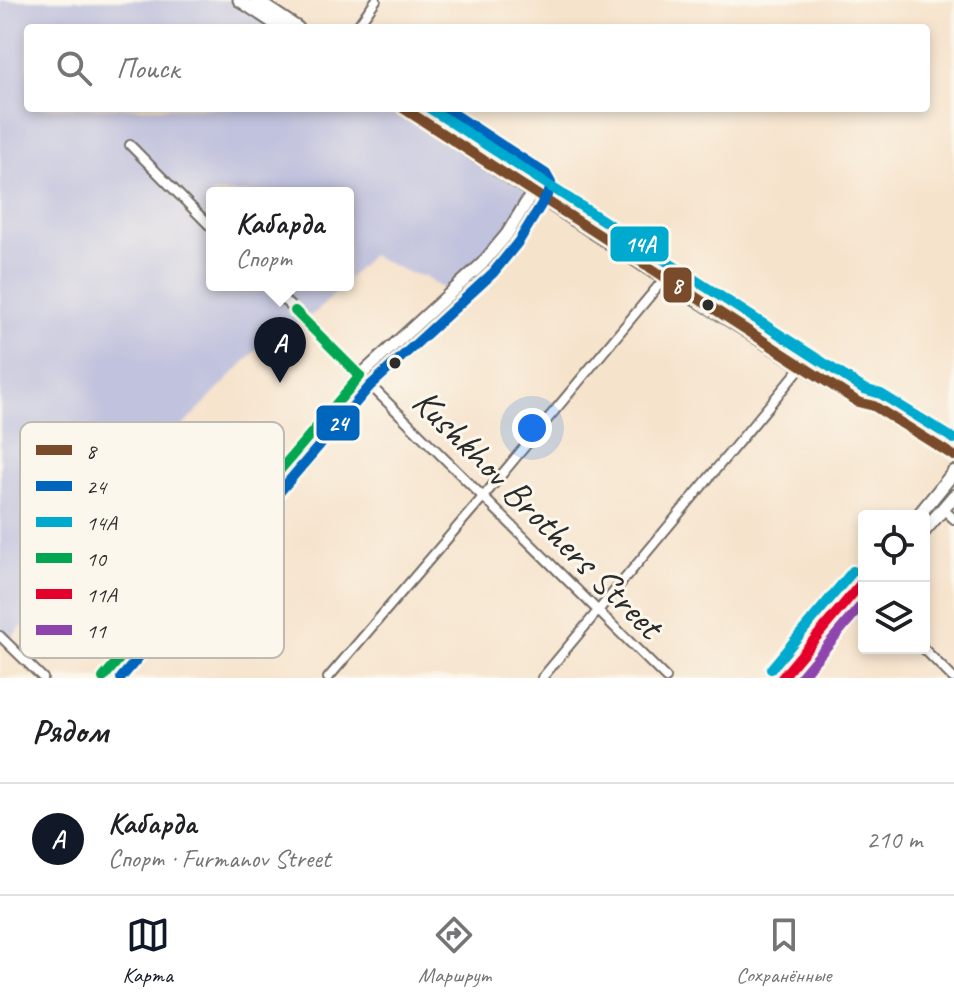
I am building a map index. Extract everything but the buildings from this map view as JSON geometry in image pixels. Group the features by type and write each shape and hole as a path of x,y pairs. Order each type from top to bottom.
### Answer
{"main road":[{"path":"239,0 275,24"},
{"path":"256,0 292,24"},
{"path":"410,112 863,393 874,406 954,456"},
{"path":"425,112 664,279 858,402 874,406"},
{"path":"284,465 360,376 482,264 507,234 535,189"},
{"path":"923,510 954,472"},
{"path":"930,524 954,496"},
{"path":"782,678 862,582"},
{"path":"801,676 858,603"},
{"path":"103,678 120,658"}],"street":[{"path":"359,24 376,0"},
{"path":"130,145 206,222"},
{"path":"328,678 664,279"},
{"name":"Kushkhov Brothers Street","path":"275,291 666,678"},
{"path":"542,678 802,366"},
{"path":"943,509 954,519"},
{"path":"0,636 20,656"},
{"path":"929,654 953,678"},
{"path":"23,658 43,678"}],"shaded area":[{"path":"0,0 239,0 275,24 24,24 24,112 409,112 532,193 523,212 450,293 425,277 371,255 354,273 354,187 206,187 206,291 337,291 316,312 264,342 187,422 20,422 20,629 8,643 0,636"}],"transit line":[{"name":"8","path":"409,112 858,402 874,406 954,456"},
{"name":"14А","path":"435,112 864,389 881,394 954,439"},
{"name":"24","path":"284,487 370,386 493,273 519,241 549,192 551,183 546,174 451,112"},
{"name":"10","path":"295,311 360,376"},
{"name":"10","path":"284,465 360,376"},
{"name":"14А","path":"771,669 853,571"},
{"name":"11А","path":"782,678 862,582"},
{"name":"11","path":"800,678 858,609"},
{"name":"10","path":"103,678 120,658"},
{"name":"24","path":"121,678 138,658"}],"place":[{"name":"Кабарда","path":"280,383"}]}
